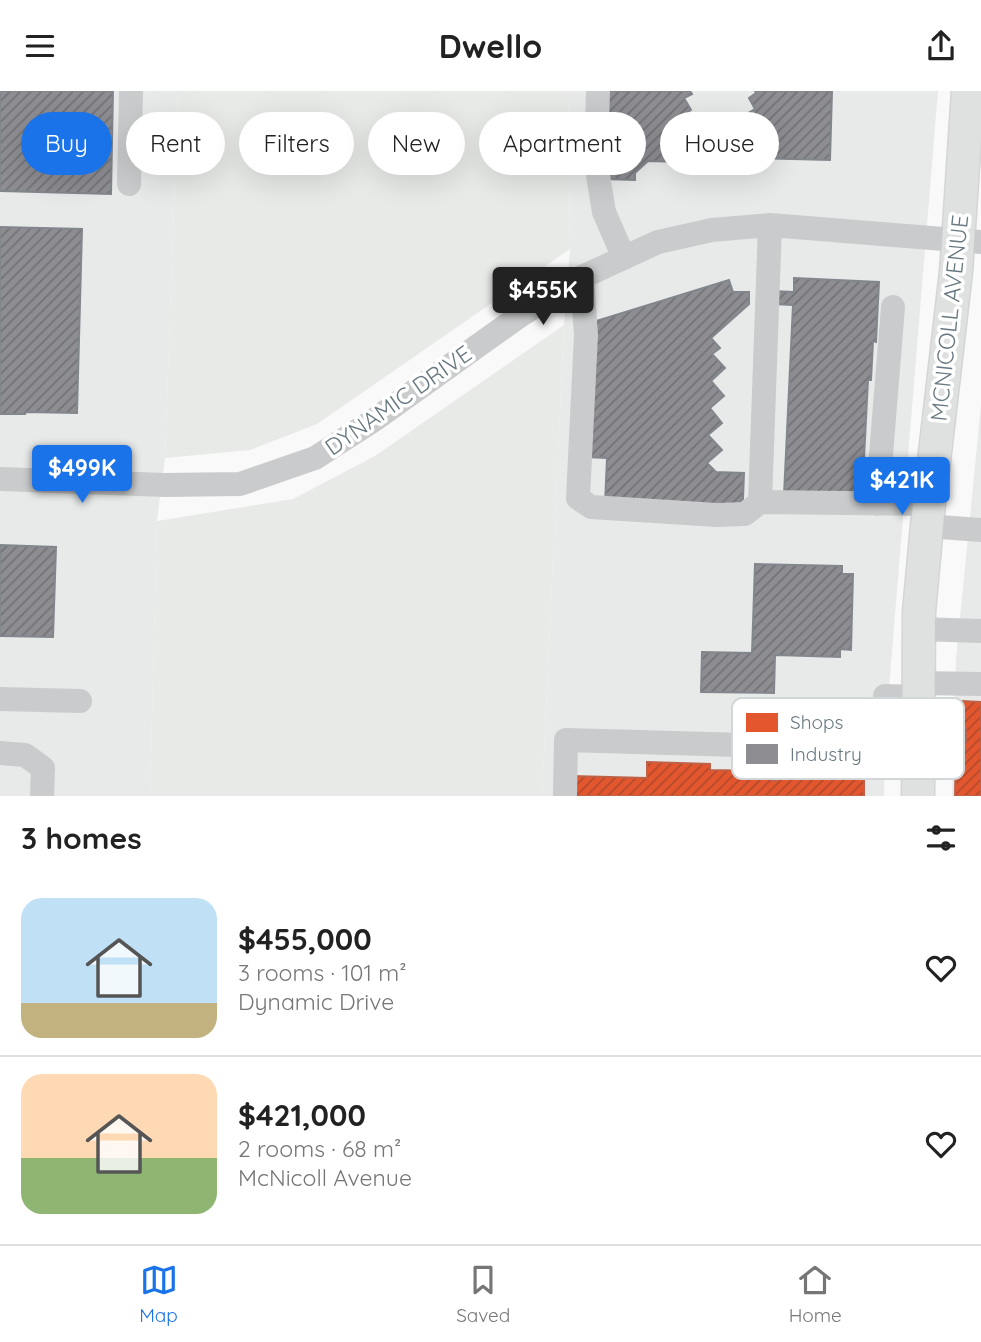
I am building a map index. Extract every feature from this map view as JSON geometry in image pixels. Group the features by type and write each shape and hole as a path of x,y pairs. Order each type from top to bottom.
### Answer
{"main road":[{"name":"MCNICOLL AVENUE","path":"918,698 919,612 928,515 956,272 969,242 968,91"}],"street":[{"path":"129,184 131,91"},
{"path":"598,91 596,163 604,212 624,258"},
{"path":"760,502 770,225"},
{"name":"DYNAMIC DRIVE","path":"0,479 165,485 240,484 315,457 374,420 521,315 582,277 659,242 712,230 770,225 969,242"},
{"path":"582,277 586,335 578,498 591,507 718,515 744,514 760,502 902,503 928,515 981,530"},
{"path":"877,504 893,307"},
{"path":"919,629 981,631"},
{"path":"885,696 981,684"},
{"path":"0,699 80,701"},
{"path":"565,796 566,740 732,745"},
{"path":"0,753 25,754 43,768 42,796"}],"shaded area":[{"path":"0,91 178,91 177,112 126,112 126,175 175,175 165,458 157,521 150,796 0,796"},
{"path":"178,91 568,91 568,112 479,112 479,175 569,175 570,249 317,424 250,450 165,458 175,175 225,175 225,112 177,112"},
{"path":"568,91 938,91 888,698 732,698 732,779 884,779 884,796 542,796 564,325 570,249 569,175 646,175 646,112 568,112"},
{"path":"564,325 542,796 150,796 157,521 293,499 375,456"},
{"path":"981,405 981,796 952,796 952,779 964,779 964,698 955,698 956,658"}],"building: Shops":[{"path":"964,701 981,702 981,796 955,796 955,779 964,779"},
{"path":"647,762 710,764 710,770 732,770 732,779 864,779 864,796 569,796 573,776 647,778"}],"building: Industry":[{"path":"0,91 113,91 112,142 112,112 21,112 21,175 111,175 111,194 0,191"},
{"path":"605,91 690,91 692,94 684,98 691,110 688,112 660,112 660,161 646,163 646,112 605,112"},
{"path":"755,91 832,91 830,160 779,159 779,112 750,112 755,109 749,98"},
{"path":"603,175 635,175 635,180 603,179"},
{"path":"0,227 82,229 77,413 0,414"},
{"path":"794,278 879,282 876,342 873,341 871,380 868,380 862,498 784,495 793,305 773,304 773,291 794,292"},
{"path":"729,280 733,292 749,292 749,304 711,338 720,348 712,354 725,368 711,381 724,396 710,408 722,423 708,435 722,450 707,463 716,472 744,473 743,499 732,510 605,504 607,458 586,457 593,322"},
{"path":"0,545 56,547 53,637 0,636"},
{"path":"755,564 842,566 842,574 853,574 851,650 840,649 840,657 775,655 774,693 701,692 702,652 752,653"}]}
